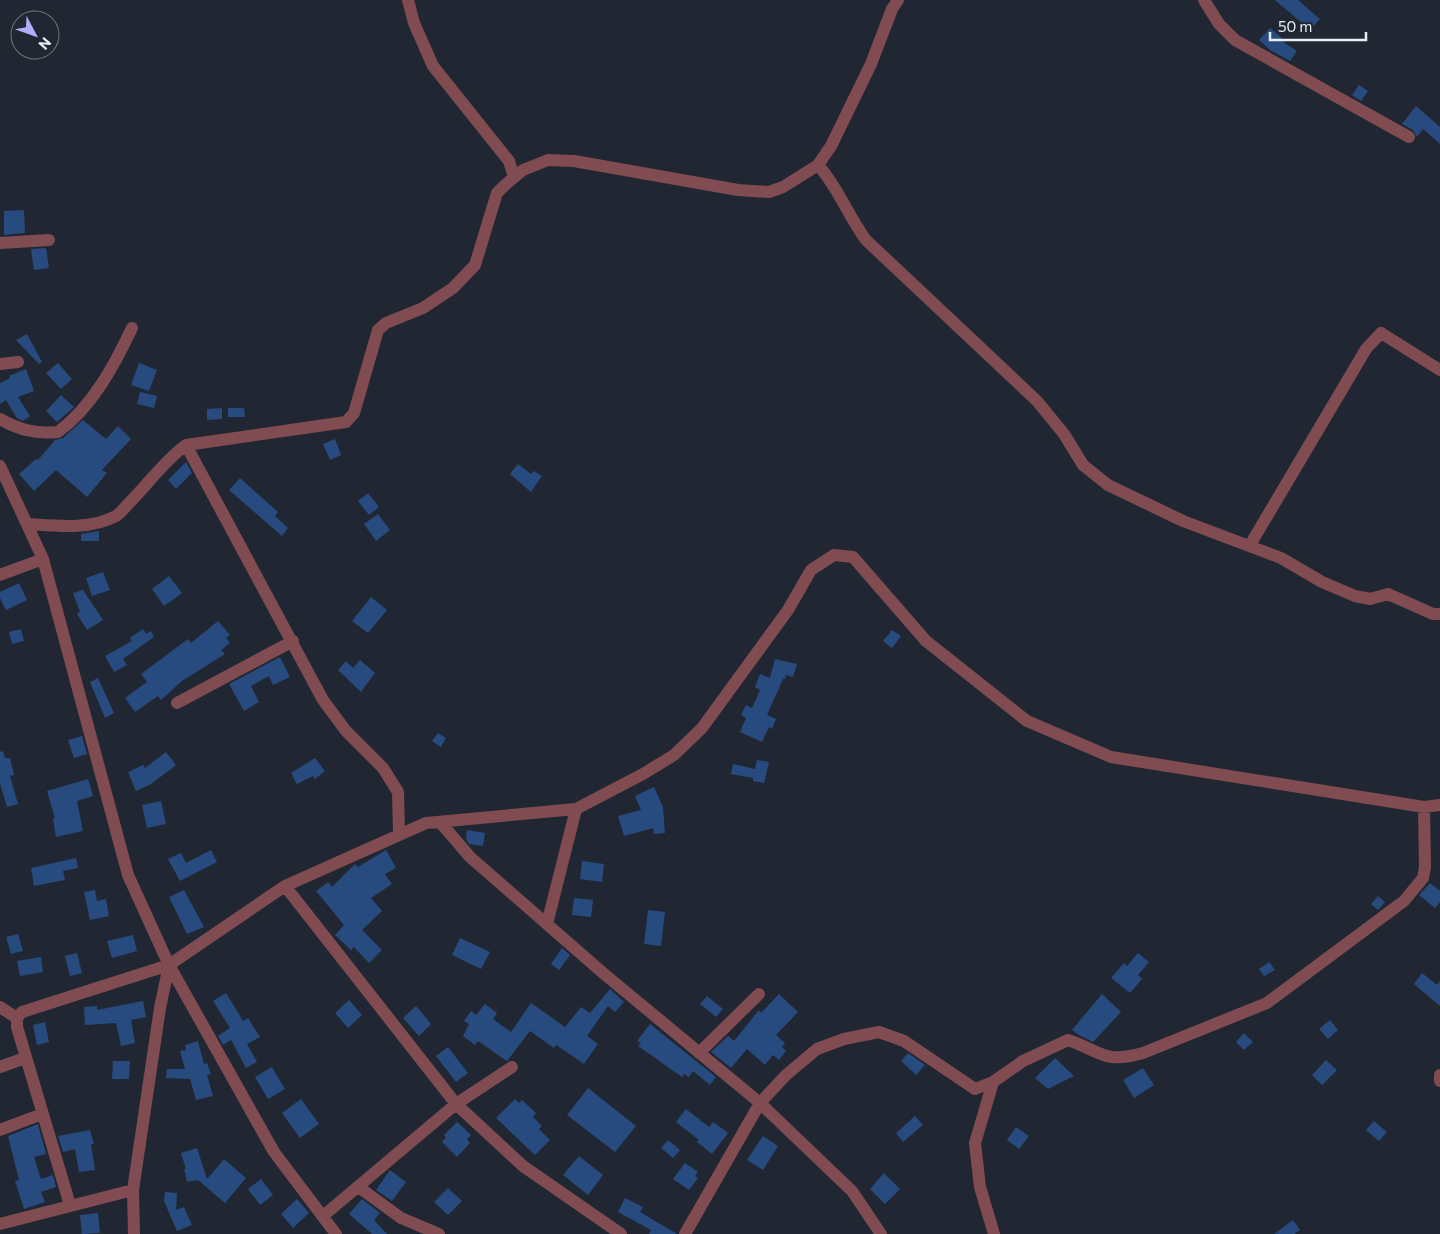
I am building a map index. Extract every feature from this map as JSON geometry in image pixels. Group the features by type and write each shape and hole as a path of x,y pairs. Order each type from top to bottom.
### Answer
{"street":[{"path":"408,0 414,23 433,66 508,161 514,177"},
{"path":"28,524 67,527 94,523 116,515 145,487 170,457 186,445 346,422 354,413 378,330 386,323 423,308 453,288 475,265 497,193 523,170 548,160 574,161 738,190 769,192 783,187 818,165 831,146 871,64 892,9 898,0"},
{"path":"1204,0 1219,24 1236,40 1409,137"},
{"path":"818,165 831,179 851,220 866,240 1038,402 1064,434 1090,472 1108,485 1183,521 1281,558 1322,582 1355,596 1370,599 1388,594 1433,614 1440,614"},
{"path":"0,243 49,240"},
{"path":"0,419 14,427 39,434 58,432 82,409 112,370 132,328"},
{"path":"1250,545 1366,349 1378,334 1381,333 1440,370"},
{"path":"0,364 18,362"},
{"path":"186,445 323,700 346,731 383,768 398,792 399,835"},
{"path":"0,466 42,558 128,875 170,965 274,1152 336,1234"},
{"path":"70,1206 16,1027 17,1018 22,1012 170,965 285,886 426,823 576,809 643,774 674,755 702,728 788,610 812,570 834,555 853,556 926,641 1026,721 1111,757 1424,807 1440,805"},
{"path":"0,575 42,558"},
{"path":"177,703 293,641"},
{"path":"684,1234 760,1103 786,1075 817,1050 844,1039 879,1032 904,1041 975,1088 993,1082 1023,1061 1068,1040 1106,1058 1124,1058 1143,1053 1267,1003 1384,918 1404,901 1423,878 1425,867 1424,807"},
{"path":"547,924 576,809"},
{"path":"440,822 470,857 760,1103 852,1191 881,1234"},
{"path":"285,886 456,1104 522,1166 621,1234"},
{"path":"134,1234 132,1190 160,1008 170,965"},
{"path":"699,1053 759,994"},
{"path":"0,1007 17,1018"},
{"path":"0,1067 25,1058"},
{"path":"323,1216 360,1188 456,1104 512,1067"},
{"path":"1440,1075 1440,1081"},
{"path":"993,1082 975,1143 980,1187 994,1234"},
{"path":"0,1130 42,1114"},
{"path":"360,1188 401,1218 439,1234"},
{"path":"0,1224 132,1190"}],"building":[{"path":"1275,0 1298,0 1320,19 1310,30"},
{"path":"1270,28 1282,38 1280,40 1297,51 1290,61 1270,50 1259,40"},
{"path":"1359,85 1368,91 1361,101 1352,95"},
{"path":"1416,106 1440,127 1440,144 1423,129 1417,137 1413,130 1402,124"},
{"path":"24,210 25,233 4,235 4,211"},
{"path":"46,248 49,268 34,270 31,249"},
{"path":"27,334 42,362 39,364 16,340"},
{"path":"58,363 72,379 61,389 46,373"},
{"path":"139,363 157,370 149,391 131,385"},
{"path":"26,369 34,391 18,397 30,416 23,421 17,418 6,400 0,404 0,383 10,378 9,376"},
{"path":"140,392 157,396 154,408 137,404"},
{"path":"61,395 74,407 57,422 46,411"},
{"path":"222,408 222,419 207,420 207,409"},
{"path":"228,408 244,408 245,417 228,417"},
{"path":"83,420 106,439 118,426 131,439 102,470 107,473 87,497 56,470 34,491 19,474 36,459 38,460 55,440 63,438"},
{"path":"335,439 341,455 330,460 323,444"},
{"path":"186,462 192,473 176,489 168,480"},
{"path":"518,464 531,474 534,471 542,476 531,492 510,474"},
{"path":"240,478 278,512 275,516 288,528 282,536 229,490"},
{"path":"368,493 379,507 369,515 358,501"},
{"path":"378,514 390,530 376,541 364,524"},
{"path":"99,531 99,541 81,541 81,534"},
{"path":"103,572 110,590 92,596 86,578"},
{"path":"169,576 182,593 164,606 152,589"},
{"path":"19,583 27,600 6,610 0,598 0,592"},
{"path":"83,590 103,620 87,630 77,614 80,612 73,593"},
{"path":"371,597 387,610 368,633 352,621"},
{"path":"218,621 230,635 226,638 230,643 221,650 225,654 182,681 161,700 158,696 135,712 125,698 147,682 141,674 188,639 191,643"},
{"path":"21,629 24,641 12,644 9,632"},
{"path":"143,629 146,634 151,631 154,637 123,659 127,665 114,672 105,656 132,641 130,638"},
{"path":"892,630 901,636 892,648 883,641"},
{"path":"280,657 290,677 273,685 269,676 251,686 259,702 244,711 229,684"},
{"path":"775,659 797,664 793,677 786,675 785,679 783,679 767,715 776,719 772,729 769,727 762,742 740,732 746,718 741,715 746,705 752,708 760,690 755,687 760,674 770,678"},
{"path":"360,660 375,673 361,692 338,670 346,661 353,668"},
{"path":"98,678 114,713 105,718 90,682"},
{"path":"438,733 446,738 441,747 432,741"},
{"path":"82,736 87,754 74,758 68,740"},
{"path":"3,751 5,758 10,758 14,775 10,776 18,804 7,807 0,784 0,752"},
{"path":"166,752 176,765 151,784 136,791 128,772 143,765 145,768"},
{"path":"315,758 325,771 315,779 313,776 297,784 291,773"},
{"path":"757,760 769,762 764,783 753,781 753,778 731,774 733,764 755,769"},
{"path":"88,779 93,796 77,801 83,831 56,837 53,819 55,818 47,791"},
{"path":"654,787 663,807 665,833 654,834 653,828 624,836 618,816 641,810 635,796"},
{"path":"161,801 166,824 147,828 142,805"},
{"path":"467,830 485,833 483,846 469,844 466,839"},
{"path":"211,850 217,862 180,881 168,859 181,853 186,863"},
{"path":"386,850 396,868 385,874 392,884 371,898 382,911 362,930 382,950 369,963 354,947 351,950 335,935 344,925 316,891 328,882 332,887 355,864 358,867"},
{"path":"76,858 78,868 63,871 65,880 34,886 31,868"},
{"path":"582,861 604,864 602,882 580,879"},
{"path":"1430,883 1440,891 1440,902 1435,908 1419,895"},
{"path":"95,890 97,901 106,899 109,916 90,920 84,892"},
{"path":"184,890 204,927 187,934 169,897"},
{"path":"1378,896 1385,902 1378,910 1371,904"},
{"path":"574,898 593,900 591,917 572,915"},
{"path":"648,910 665,912 661,946 644,944"},
{"path":"18,934 23,951 11,954 6,937"},
{"path":"133,935 137,951 112,958 107,941"},
{"path":"460,938 490,952 481,969 452,955"},
{"path":"562,948 570,955 559,970 551,964"},
{"path":"77,953 82,973 70,976 65,956"},
{"path":"1138,953 1149,962 1138,975 1142,979 1130,993 1111,978 1124,963 1127,966"},
{"path":"41,957 43,972 20,976 17,961"},
{"path":"1269,962 1275,970 1264,976 1259,969"},
{"path":"1422,973 1437,985 1440,981 1440,1006 1414,984"},
{"path":"610,989 624,1002 615,1012 608,1006 587,1036 598,1044 584,1064 556,1045 554,1048 530,1031 507,1061 478,1041 475,1045 463,1036 469,1024 464,1021 471,1011 476,1015 485,1004 497,1013 493,1019 511,1032 531,1003 565,1027 581,1007 590,1013"},
{"path":"226,993 243,1021 248,1018 260,1037 247,1044 257,1062 246,1068 231,1040 223,1045 218,1036 230,1028 213,1001"},
{"path":"779,994 798,1012 776,1035 785,1043 782,1047 786,1051 779,1060 773,1055 765,1065 747,1049 731,1068 711,1052 728,1036 734,1041 759,1010 761,1013"},
{"path":"1102,994 1121,1012 1093,1042 1072,1030"},
{"path":"707,996 723,1009 716,1017 700,1004"},
{"path":"349,1000 362,1015 348,1028 335,1013"},
{"path":"143,1001 146,1017 131,1020 135,1043 121,1046 116,1023 85,1025 84,1007 97,1006 97,1010"},
{"path":"416,1006 431,1024 419,1036 403,1018"},
{"path":"1330,1020 1338,1030 1328,1039 1319,1029"},
{"path":"45,1022 49,1042 37,1045 33,1025"},
{"path":"650,1024 716,1077 710,1085 693,1071 689,1077 684,1074 682,1077 638,1046 641,1043 637,1041"},
{"path":"1244,1033 1253,1042 1244,1050 1236,1042"},
{"path":"198,1041 204,1064 207,1063 211,1074 207,1075 213,1096 196,1100 190,1079 166,1078 167,1069 185,1069 180,1051 186,1050 185,1045"},
{"path":"448,1047 468,1073 456,1082 436,1056"},
{"path":"908,1053 925,1065 916,1075 901,1061"},
{"path":"1055,1058 1074,1076 1048,1089 1035,1078"},
{"path":"1326,1060 1337,1070 1322,1085 1312,1075"},
{"path":"113,1061 130,1061 129,1079 112,1079"},
{"path":"272,1067 285,1089 268,1099 255,1077"},
{"path":"1143,1068 1154,1085 1134,1098 1123,1080"},
{"path":"588,1088 636,1126 615,1152 567,1115"},
{"path":"301,1099 319,1124 300,1138 282,1113"},
{"path":"515,1099 519,1103 522,1100 536,1113 533,1117 542,1126 539,1129 550,1140 535,1155 496,1118"},
{"path":"686,1109 709,1127 713,1122 728,1133 712,1154 697,1142 699,1140 676,1122"},
{"path":"915,1116 923,1125 903,1142 896,1133"},
{"path":"1374,1121 1387,1132 1379,1141 1366,1130"},
{"path":"457,1122 471,1135 467,1139 470,1143 457,1157 442,1142 446,1137 444,1135"},
{"path":"38,1124 46,1154 34,1157 41,1179 53,1175 56,1187 41,1192 45,1202 24,1209 15,1181 19,1180 8,1136"},
{"path":"1016,1127 1029,1136 1019,1149 1007,1140"},
{"path":"90,1130 94,1144 91,1144 95,1170 79,1172 75,1149 63,1152 58,1136"},
{"path":"763,1136 778,1146 763,1170 747,1160"},
{"path":"668,1140 680,1150 673,1158 661,1148"},
{"path":"197,1148 207,1179 224,1159 246,1178 225,1203 198,1180 187,1182 184,1169 186,1169 181,1153"},
{"path":"579,1156 603,1175 588,1195 563,1175"},
{"path":"685,1163 698,1172 695,1176 698,1178 689,1190 673,1179"},
{"path":"390,1170 406,1182 392,1201 376,1190"},
{"path":"884,1173 900,1189 885,1204 870,1189"},
{"path":"261,1179 273,1195 260,1205 248,1189"},
{"path":"448,1188 462,1201 448,1215 434,1202"},
{"path":"165,1192 177,1193 176,1210 184,1207 192,1225 177,1231 164,1201"},
{"path":"625,1198 643,1207 640,1212 677,1234 649,1234 651,1230 618,1212"},
{"path":"297,1199 309,1213 293,1228 281,1214"},
{"path":"362,1199 380,1213 374,1220 387,1234 372,1234 349,1214"},
{"path":"98,1213 100,1233 82,1234 80,1215"},
{"path":"1293,1220 1300,1230 1294,1234 1274,1234"}]}
